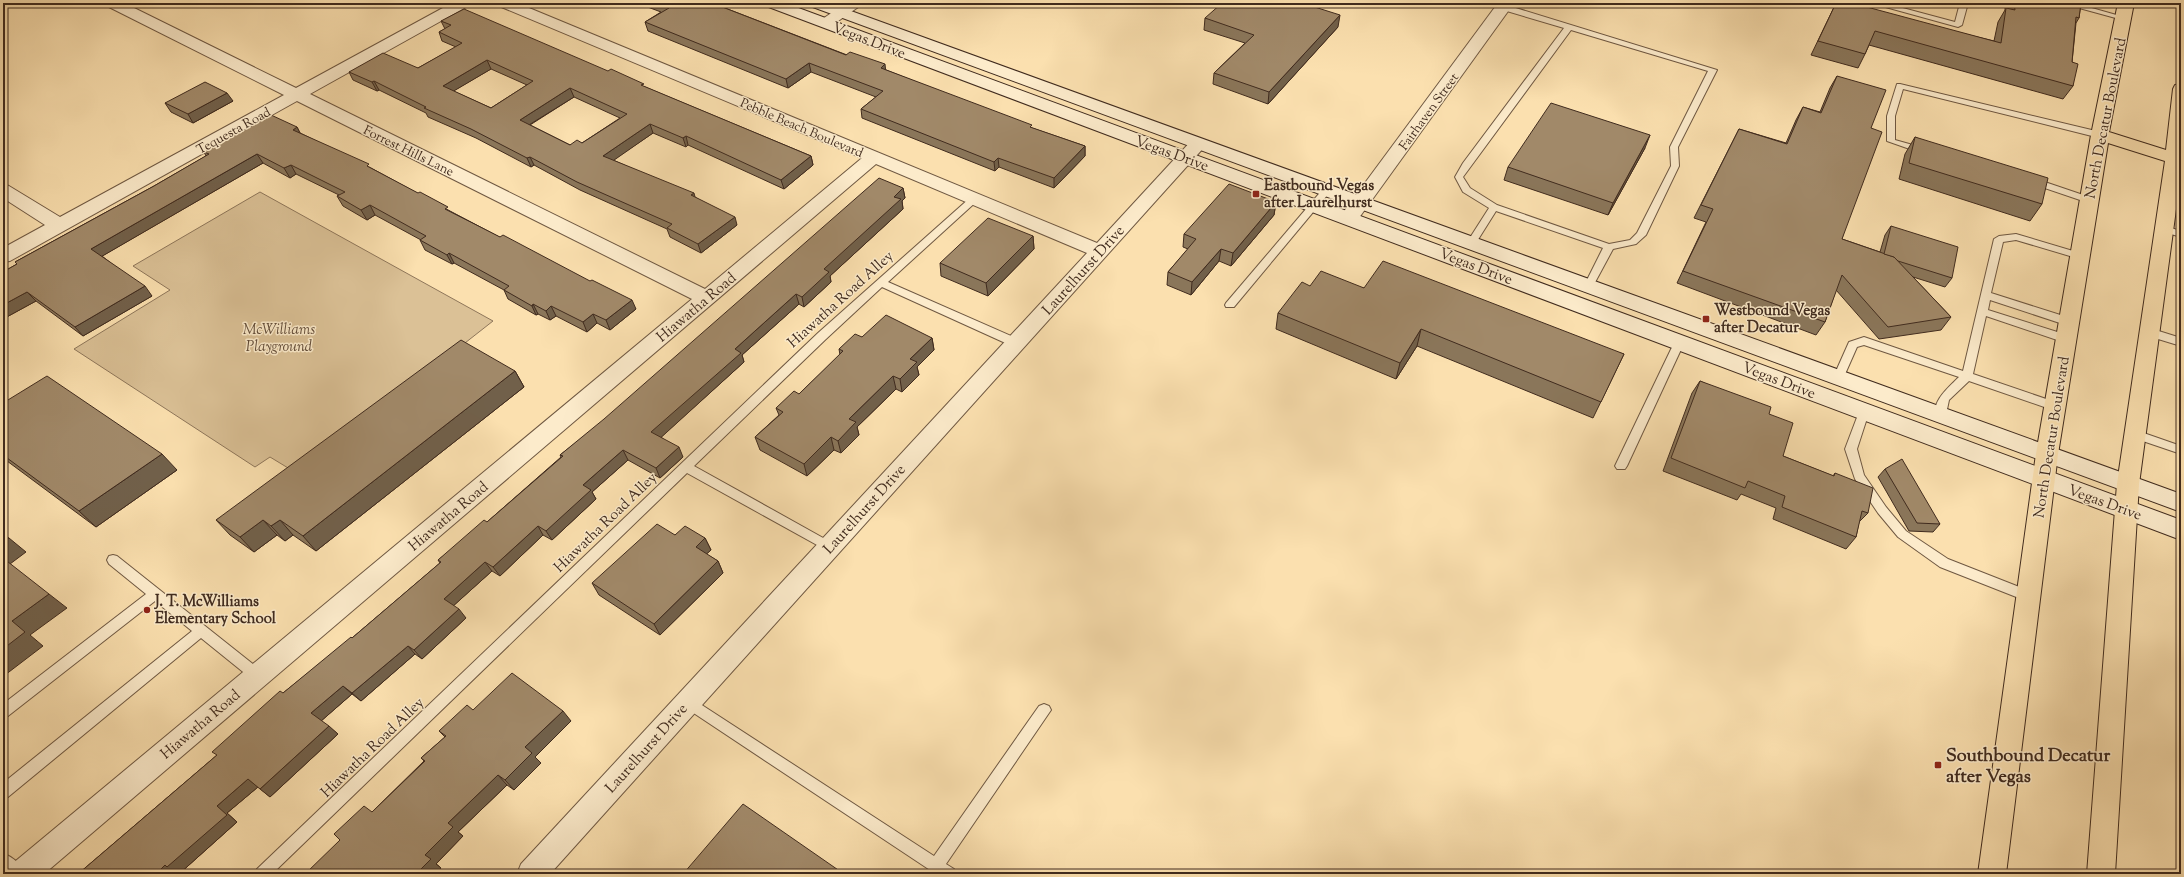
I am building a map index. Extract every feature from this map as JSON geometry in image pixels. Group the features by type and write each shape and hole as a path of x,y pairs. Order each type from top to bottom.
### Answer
{"main road":[{"name":"North Decatur Boulevard","path":"1992,874 2054,406 2100,135 2125,10"},
{"path":"2101,874 2128,484 2150,332 2172,232 2178,159 2181,89"},
{"path":"2100,135 2178,159"}],"street":[{"name":"Forrest Hills Lane","path":"112,3 707,298"},
{"name":"Tequesta Road","path":"3,256 463,3"},
{"name":"Pebble Beach Boulevard","path":"504,3 1100,251"},
{"name":"Vegas Drive","path":"771,3 1191,151 1326,191 1360,203 2181,503"},
{"name":"Vegas Drive","path":"815,3 849,8 1191,151 1313,205 2043,480 2181,530"},
{"name":"Fairhaven Street","path":"1349,218 1505,5"},
{"path":"826,23 849,8"},
{"name":"Laurelhurst Drive","path":"531,874 1191,151"},
{"name":"Hiawatha Road","path":"22,874 874,157"},
{"path":"3,190 59,225"},
{"path":"1460,260 1471,244"},
{"path":"1580,305 1589,286"}],"lane":[{"path":"1875,3 1958,25 1964,3"},
{"path":"2065,3 2125,10"},
{"path":"1505,5 1569,27 1713,70 1674,146 1675,166 1641,235 1633,242 1609,247 1494,207 1466,190 1459,177 1466,165 1569,27"},
{"path":"1936,154 1891,141 1891,116 1900,86 2100,135"},
{"path":"2027,179 2089,200"},
{"path":"1230,305 1326,191"},
{"name":"Hiawatha Road Alley","path":"262,874 685,467 881,283 974,199"},
{"path":"1471,244 1494,207"},
{"path":"1941,416 1944,398 1967,376 1999,239 2016,237 2080,256"},
{"path":"1589,286 1609,247"},
{"path":"881,283 1016,343"},
{"path":"1986,295 2067,331"},
{"path":"1981,311 2067,331"},
{"path":"2150,332 2181,342"},
{"path":"1838,378 1852,345 1864,341 2054,406"},
{"path":"1621,466 1679,343"},
{"path":"1864,412 1851,449 1859,476 1882,510 1902,534 1944,563 2028,596"},
{"path":"2135,434 2181,450"},
{"path":"685,467 830,547"},
{"path":"113,560 258,676"},
{"path":"3,712 155,594"},
{"path":"3,792 202,630"},
{"path":"688,702 949,874"},
{"path":"936,866 1044,710"},
{"path":"3,860 19,874"}],"green space":[{"name":"McWilliams Playground","path":"260,192 493,321 298,474 270,457 255,467 74,349 170,290 133,266"}],"building":[{"path":"657,3 712,3 846,55 850,52 885,64 881,68 1032,125 1030,127 1085,146 1054,178 998,158 994,162 861,109 883,91 809,63 786,79 645,22 669,8"},
{"path":"1222,3 1302,3 1340,15 1269,92 1214,73 1254,35 1205,18"},
{"path":"1836,3 1852,3 2001,43 2006,8 2015,10 2014,3 2081,3 2079,18 2076,17 2072,62 2078,64 2073,86 1875,31 1865,54 1818,41"},
{"path":"464,9 608,71 611,69 644,84 641,85 811,156 781,180 686,136 683,138 650,124 603,156 694,193 691,195 735,217 698,244 667,228 672,224 577,182 530,157 527,158 471,129 424,108 426,107 374,81 372,82 349,72 383,53 418,68 462,43 439,32 451,25 441,21","holes":["487,60 533,81 491,108 443,86","570,88 627,114 582,143 577,140 570,145 520,120"]},
{"path":"1837,76 1886,90 1871,128 1882,132 1842,239 1894,257 1951,317 1888,327 1842,275 1825,322 1683,271 1713,209 1701,205 1739,129 1787,144 1803,107 1821,113"},
{"path":"205,82 227,93 188,114 165,103"},
{"path":"1551,103 1650,135 1613,203 1508,167"},
{"path":"271,115 297,127 293,130 369,164 367,166 448,207 445,209 500,237 503,235 590,281 592,280 632,300 606,320 593,314 583,322 551,306 546,311 533,304 532,306 504,290 509,286 449,253 447,255 420,240 426,236 370,205 361,210 337,196 345,192 291,165 284,168 257,154 91,249 145,286 75,327 27,292 3,305 3,272 17,264 15,262 154,186 209,154 204,152"},
{"path":"1915,137 2048,178 2042,204 1909,163"},
{"path":"879,178 903,188 894,197 901,199 824,269 829,272 802,297 796,294 735,349 741,353 651,432 679,447 656,468 623,450 583,485 591,490 546,531 538,526 493,567 485,562 444,599 459,609 414,650 408,646 352,693 343,686 311,713 329,726 260,789 248,779 217,806 227,815 167,867 165,865 156,874 78,874 217,755 212,752 280,691 283,693 351,637 352,638 441,562 438,560 484,520 487,522 563,456 560,455 604,419"},
{"path":"1229,184 1276,202 1233,253 1221,249 1192,282 1168,272 1196,239 1184,234"},
{"path":"988,218 1033,236 986,283 940,263"},
{"path":"1891,226 1958,247 1952,278 1898,261 1894,257 1884,254"},
{"path":"1383,261 1624,354 1601,402 1421,329 1400,363 1278,313 1302,282 1310,286 1321,271 1364,288"},
{"path":"886,315 932,338 910,359 917,362 900,379 893,376 849,419 856,422 838,441 831,437 804,464 755,437 783,412 776,408 794,391 799,394 843,351 839,349 855,334 862,337"},
{"path":"461,340 515,371 303,536 280,520 271,526 263,520 240,537 216,520"},
{"path":"47,376 162,454 79,511 3,455 3,403"},
{"path":"1700,381 1771,407 1769,414 1793,423 1783,456 1834,476 1835,473 1873,488 1868,513 1862,511 1856,537 1782,507 1785,496 1748,481 1745,488 1671,458"},
{"path":"1902,459 1940,524 1917,523 1885,469"},
{"path":"657,524 675,535 685,526 705,538 696,547 718,561 654,624 592,583"},
{"path":"3,534 9,538 3,542"},
{"path":"3,558 49,594 12,621 25,632 3,649"},
{"path":"512,673 563,711 525,747 532,753 505,780 498,775 448,823 453,827 425,855 431,859 416,874 305,874 340,840 334,834 364,806 372,812 425,761 421,758 446,736 439,731 467,705 473,710"},
{"path":"743,804 844,874 683,874"}],"place":[{"name":"Eastbound Vegas after Laurelhurst","path":"1256,194"},
{"name":"Westbound Vegas after Decatur","path":"1706,319"},
{"name":"J. T. McWilliams Elementary School","path":"147,610"},
{"name":"Southbound Decatur after Vegas","path":"1938,765"}]}
